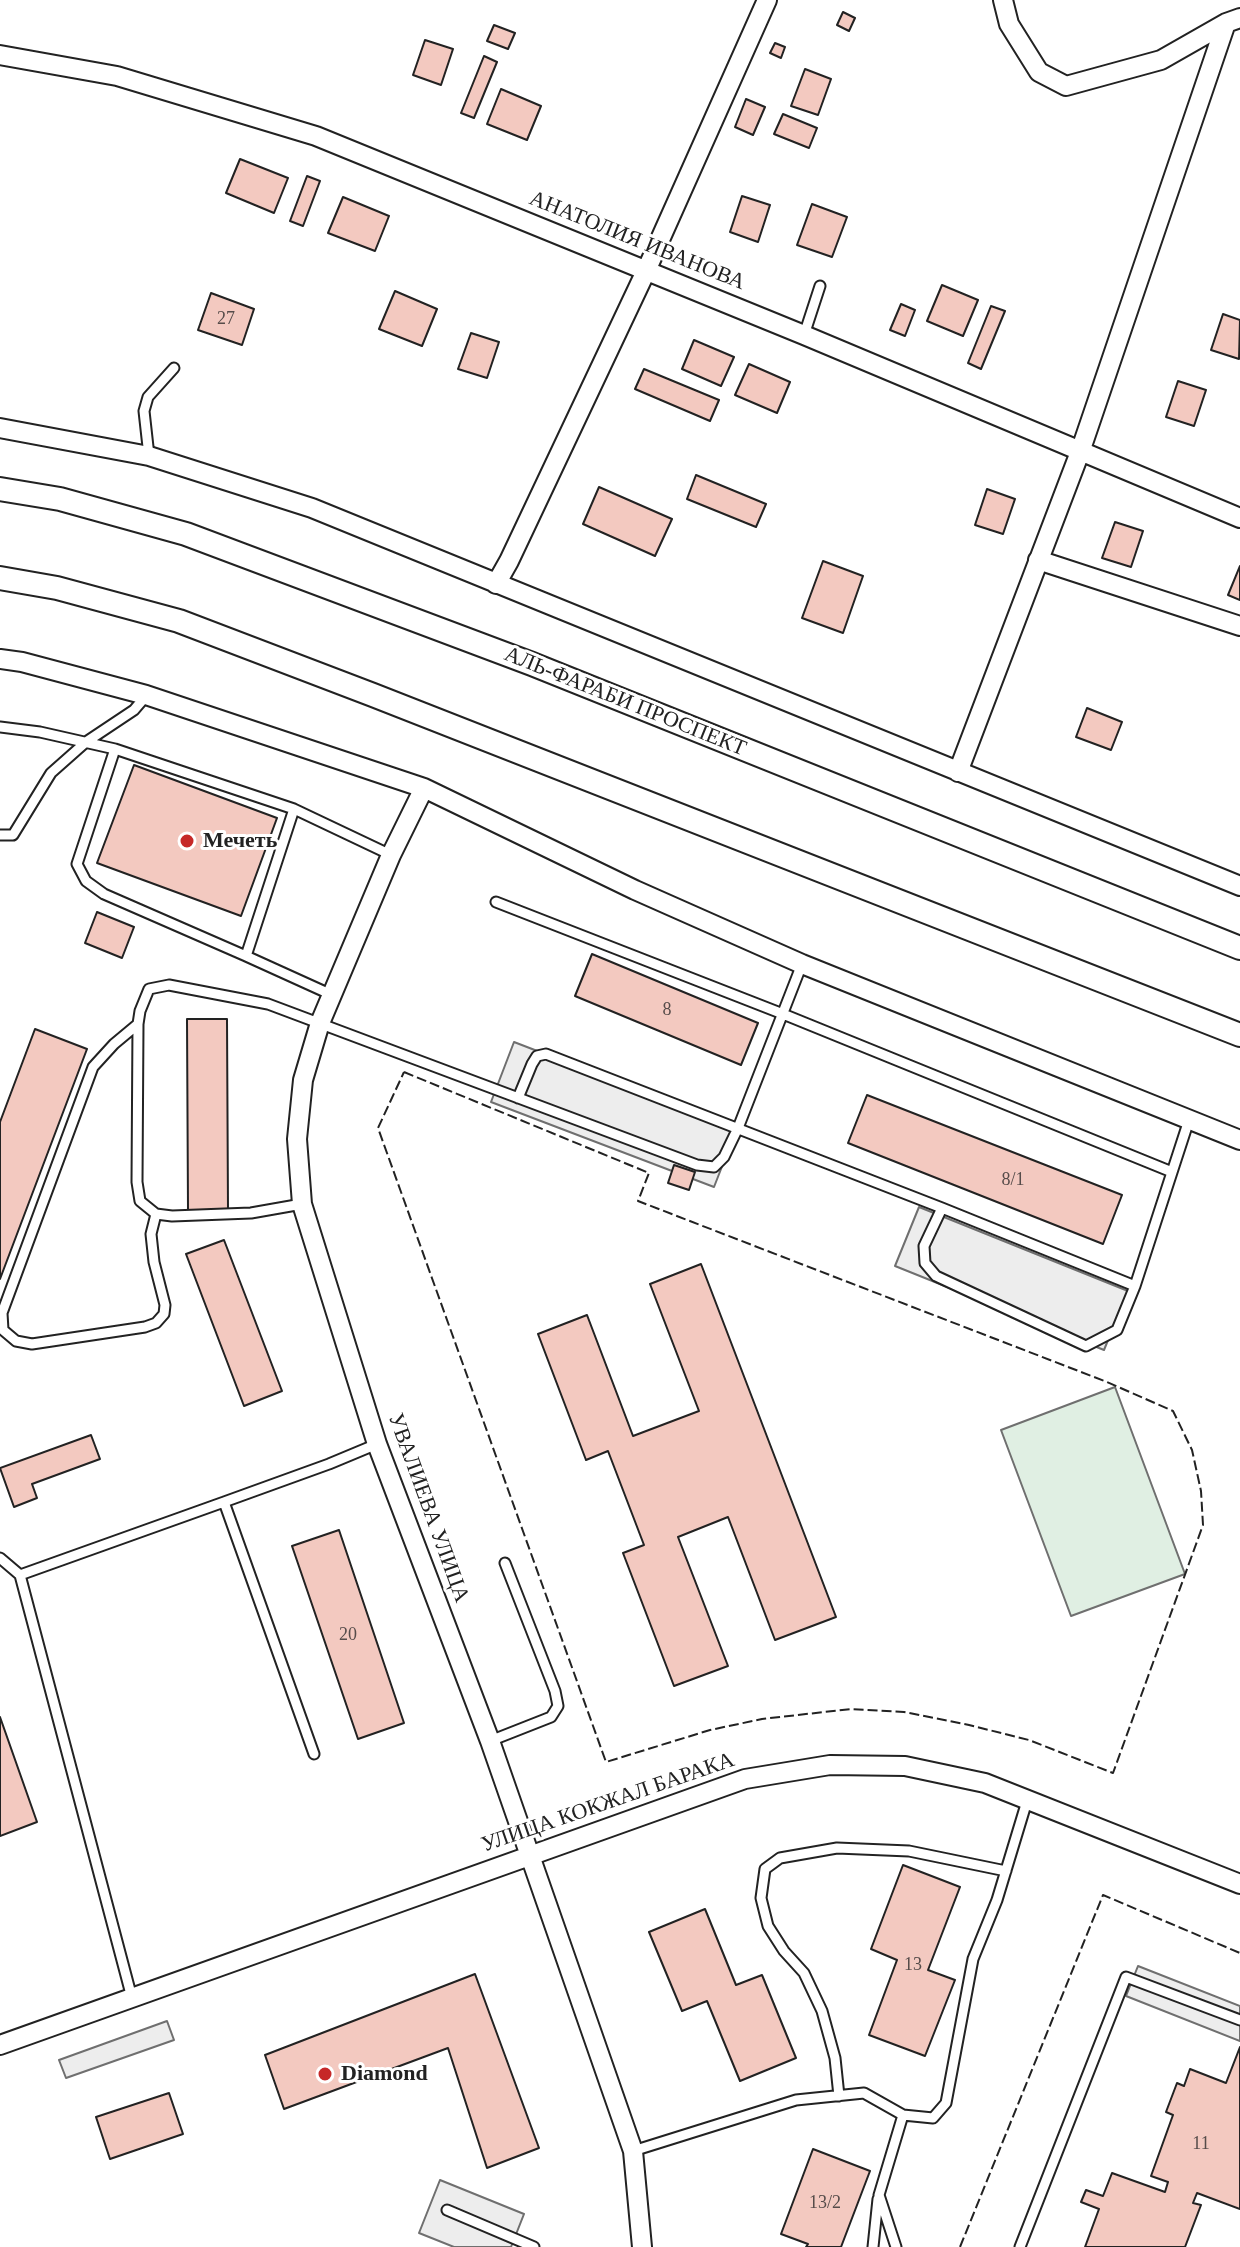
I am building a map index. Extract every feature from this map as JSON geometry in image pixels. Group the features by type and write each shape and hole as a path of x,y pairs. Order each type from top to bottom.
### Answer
{"street":[{"path":"496,584 646,271 767,0"},
{"path":"1003,0 1009,24 1039,72 1066,86 1161,60 1233,20"},
{"path":"958,772 1080,452 1233,20"},
{"name":"АНАТОЛИЯ ИВАНОВА","path":"0,55 117,76 316,136 804,335 1240,518"},
{"path":"0,428 149,456 312,508 1240,886"},
{"name":"АЛЬ-ФАРАБИ ПРОСПЕКТ","path":"0,489 60,499 201,539 532,664 1240,948"},
{"path":"1038,560 1240,626"},
{"path":"0,578 57,588 179,621 1240,1035"},
{"path":"0,659 146,695 424,788 635,890 802,964 1240,1140"},
{"name":"УВАЛИЕВА УЛИЦА","path":"424,788 391,855 320,1023 303,1080 297,1139 302,1204 377,1444 490,1741 633,2151 642,2247"},
{"name":"УЛИЦА КОКЖАЛ БАРАКА","path":"0,2045 745,1779 830,1765 905,1766 985,1783 1240,1884"}],"lane":[{"path":"804,335 820,286"},
{"path":"149,456 144,411 148,397 174,368"},
{"path":"0,835 13,835 51,773 86,742 134,710 146,695"},
{"path":"0,727 40,732 115,749 294,809 391,855"},
{"path":"115,749 77,864 86,881 104,894 332,995"},
{"path":"246,956 294,809"},
{"path":"496,902 783,1014 1172,1172"},
{"path":"302,1204 251,1213 172,1216 156,1214 140,1201 137,1182 138,1024 149,989 169,985 268,1004 697,1165 714,1167 724,1157 738,1128 802,964"},
{"path":"138,1024 93,1067 2,1313 3,1330 16,1341 32,1344 156,1323 164,1314 165,1305 154,1262 151,1234 156,1214"},
{"path":"518,1098 537,1056 546,1054 1135,1286"},
{"path":"942,1208 924,1246 925,1263 936,1276 1086,1346 1117,1330 1135,1286 1189,1120"},
{"path":"20,1575 377,1444"},
{"path":"224,1502 314,1754"},
{"path":"0,1558 20,1575 132,1998"},
{"path":"490,1741 551,1717 558,1706 505,1563"},
{"path":"633,2151 796,2100 864,2093 903,2115 933,2118 946,2103 973,1959 997,1900 1027,1801"},
{"path":"839,2096 835,2058 822,2011 804,1973 784,1951 768,1926 761,1898 765,1869 780,1858 837,1848 909,1851 1006,1871"},
{"path":"1020,2247 1126,1977 1240,2020"},
{"path":"873,2247 879,2195 903,2115"},
{"path":"879,2195 896,2247"},
{"path":"447,2210 534,2247"}],"green space":[{"path":"1115,1387 1185,1574 1071,1616 1001,1430"}],"shaded area":[{"path":"514,1042 737,1128 714,1187 491,1102"},
{"path":"919,1207 1128,1291 1104,1350 895,1266"},
{"path":"1138,1966 1240,2006 1240,2041 1126,1996"},
{"path":"167,2021 174,2040 66,2078 59,2060"},
{"path":"440,2180 524,2214 511,2247 454,2247 419,2233"}],"building":[{"path":"843,12 855,18 849,31 837,25"},
{"path":"494,25 515,33 508,49 487,41"},
{"path":"425,40 453,49 441,85 413,75"},
{"path":"775,43 785,47 781,58 770,53"},
{"path":"484,56 497,62 474,118 461,113"},
{"path":"805,69 831,79 818,115 791,106"},
{"path":"501,89 541,106 527,140 487,124"},
{"path":"746,99 765,107 753,135 735,127"},
{"path":"783,114 817,128 809,148 774,134"},
{"path":"240,159 288,178 274,213 226,193"},
{"path":"307,176 320,181 303,226 290,221"},
{"path":"742,196 770,205 758,242 730,232"},
{"path":"343,197 389,216 375,251 328,233"},
{"path":"812,204 847,217 832,257 797,245"},
{"path":"942,285 978,300 963,336 927,321"},
{"path":"395,291 437,309 422,346 379,329"},
{"path":"211,293 254,309 242,345 198,330"},
{"path":"901,304 915,310 905,336 890,330"},
{"path":"991,306 1005,311 981,369 968,363"},
{"path":"1223,314 1240,320 1239,359 1211,350"},
{"path":"471,333 499,342 487,378 458,369"},
{"path":"694,340 734,357 721,386 682,369"},
{"path":"749,364 790,382 777,413 735,395"},
{"path":"644,369 719,400 710,421 635,389"},
{"path":"1178,381 1206,390 1194,426 1166,417"},
{"path":"696,475 766,504 756,527 687,499"},
{"path":"599,487 672,519 655,556 583,524"},
{"path":"987,489 1015,499 1003,534 975,525"},
{"path":"1115,522 1143,531 1131,567 1102,558"},
{"path":"823,561 863,576 843,633 802,618"},
{"path":"1240,566 1240,600 1228,595"},
{"path":"1087,708 1122,722 1111,750 1076,737"},
{"name":"Мечеть","path":"134,765 277,818 241,916 97,863"},
{"path":"97,912 134,927 122,958 85,943"},
{"path":"592,954 758,1023 741,1065 575,996"},
{"path":"187,1019 227,1019 228,1210 188,1210"},
{"path":"35,1029 87,1049 0,1279 0,1122"},
{"path":"867,1095 1122,1195 1103,1244 848,1143"},
{"path":"674,1165 695,1172 689,1190 668,1183"},
{"path":"224,1240 282,1391 244,1406 186,1254"},
{"path":"701,1264 836,1617 775,1640 728,1517 678,1537 728,1666 674,1686 623,1553 644,1545 608,1451 586,1460 538,1334 587,1315 633,1436 699,1411 650,1284"},
{"path":"91,1435 100,1459 32,1484 37,1498 14,1507 0,1468"},
{"path":"339,1530 404,1723 358,1739 292,1546"},
{"path":"0,1717 37,1822 0,1836"},
{"path":"903,1865 960,1887 928,1970 955,1980 925,2056 869,2035 897,1960 871,1949"},
{"path":"705,1909 736,1985 762,1975 796,2058 740,2081 707,2001 682,2011 649,1932"},
{"name":"Diamond","path":"475,1974 539,2148 487,2168 448,2048 284,2109 265,2055"},
{"path":"1240,2047 1240,2209 1197,2193 1193,2203 1201,2205 1185,2247 1085,2247 1099,2209 1081,2202 1086,2190 1103,2196 1112,2173 1165,2192 1168,2182 1151,2176 1173,2115 1166,2112 1177,2083 1184,2086 1190,2069 1226,2083"},
{"path":"169,2093 183,2134 110,2159 96,2117"},
{"path":"813,2149 870,2171 841,2247 806,2247 808,2244 781,2234"}],"fence":[{"path":"404,1072 649,1173 638,1201 1107,1382 1173,1411 1192,1450 1201,1491 1203,1525 1113,1773 1029,1740 969,1725 904,1712 851,1709 762,1719 710,1730 606,1762 378,1128 404,1072"},
{"path":"960,2247 1103,1895 1240,1953"}],"place":[{"name":"Мечеть","path":"187,841"},
{"name":"Diamond","path":"325,2074"}]}
